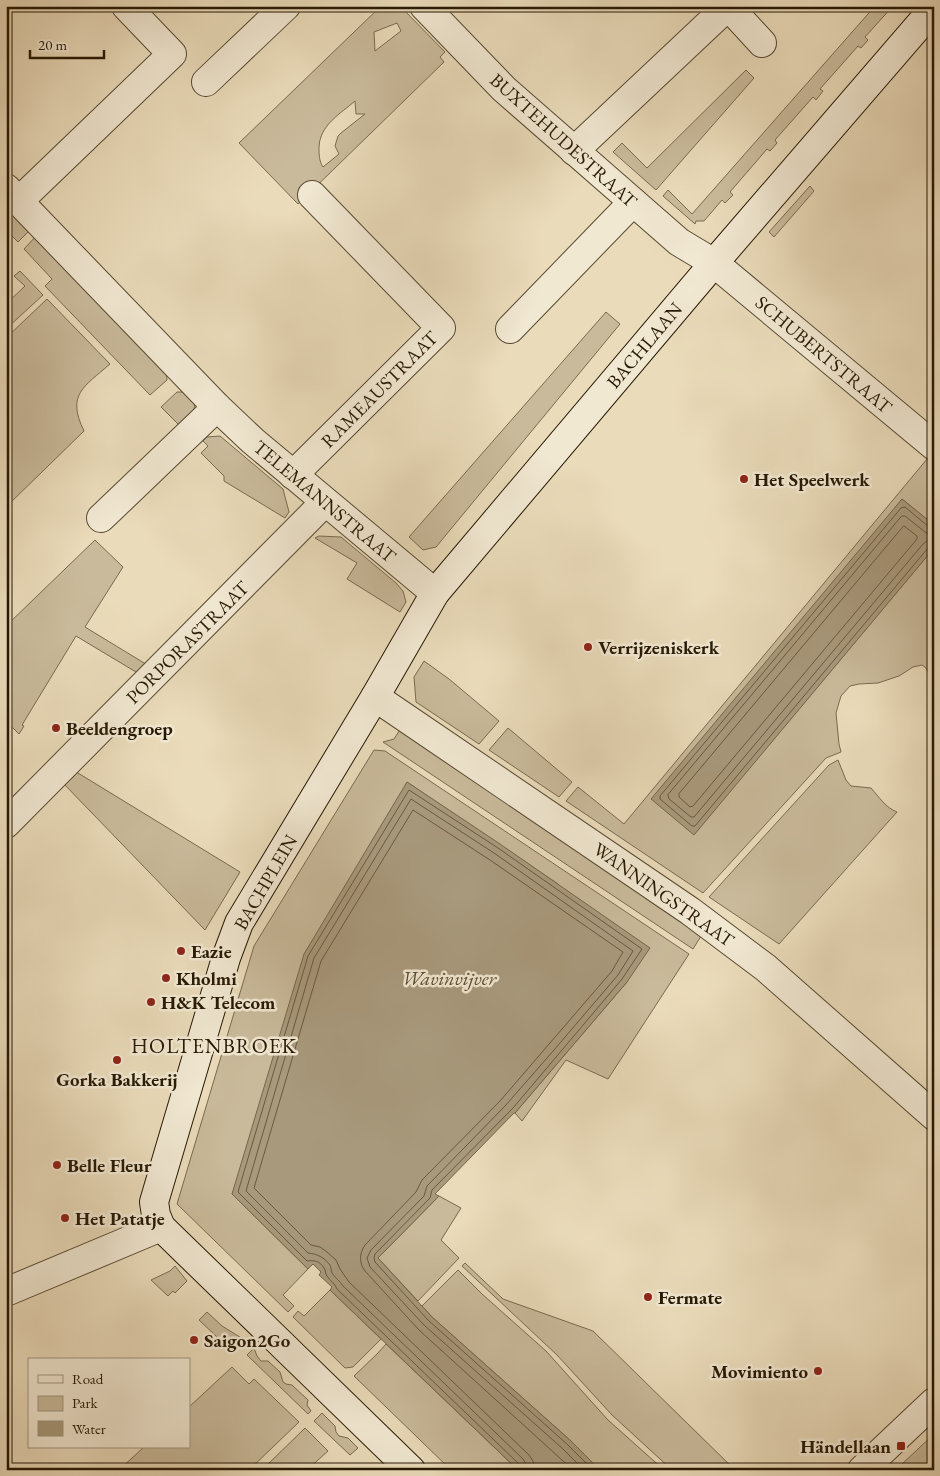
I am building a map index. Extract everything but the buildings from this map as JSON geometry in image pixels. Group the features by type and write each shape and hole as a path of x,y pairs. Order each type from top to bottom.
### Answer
{"street":[{"name":"TELEMANNSTRAAT","path":"126,6 172,54 13,195 252,441 435,593"},
{"path":"206,82 286,6"},
{"name":"BUXTEHUDESTRAAT","path":"424,6 504,89 679,242 714,263"},
{"path":"574,151 728,6 762,43"},
{"name":"BACHLAAN","path":"375,697 435,593 714,263 934,8"},
{"name":"RAMEAUSTRAAT","path":"293,475 441,328 312,195"},
{"path":"510,329 633,202"},
{"name":"SCHUBERTSTRAAT","path":"714,263 934,446"},
{"path":"101,518 217,406"},
{"name":"PORPORASTRAAT","path":"6,824 325,502"},
{"name":"WANNINGSTRAAT","path":"375,697 690,911 743,950 766,968 934,1116"},
{"name":"BACHPLEIN","path":"161,1227 156,1215 154,1202 226,958 239,923 375,697"},
{"path":"6,1292 161,1227 411,1470"},
{"path":"862,1470 934,1402"}],"green space":[{"path":"381,6 400,6 445,52 440,57 444,62 298,204 239,143","holes":["397,23 401,31 375,51 374,32","355,101 356,114 365,114 338,136 335,146 339,154 323,167 319,155 320,139 323,132 332,121"]},
{"path":"875,6 893,6 865,37 868,40 861,48 858,46 820,89 823,91 816,100 813,97 775,140 777,143 770,151 767,149 730,192 733,195 725,203 722,200 704,221 696,221 695,224 663,196 668,190 692,214"},
{"path":"746,70 754,78 656,190 613,152 622,143 647,168"},
{"path":"810,186 814,191 774,237 769,232"},
{"path":"6,203 31,229 18,242 6,230"},
{"path":"37,235 166,368 167,380 150,395 45,286 52,279 24,249"},
{"path":"20,271 43,295 6,329 6,304 25,286 14,276"},
{"path":"47,299 110,364 80,392 77,408 84,431 6,507 6,338"},
{"path":"606,312 620,324 436,547 423,550 409,537"},
{"path":"177,392 188,392 194,402 193,411 181,427 161,407"},
{"path":"220,436 283,489 289,512 285,518 224,481 224,476 201,453 208,446 203,441 207,437"},
{"path":"927,459 934,465 934,525 902,499 694,834 934,548 933,679 922,665 913,667 899,676 878,683 850,686 841,696 836,713 841,752 826,758 703,893 566,801 578,787 624,824"},
{"path":"319,536 341,537 396,583 403,591 406,602 400,612 347,579 357,563 315,538"},
{"path":"95,540 123,567 85,627 149,666 141,675 76,636 22,725 24,726 19,734 6,721 6,626"},
{"path":"424,661 449,679 499,721 479,744 416,702 414,677"},
{"path":"403,725 706,928 693,949 383,742 394,739"},
{"path":"508,728 572,782 559,797 489,750"},
{"path":"374,750 385,751 689,954 608,1079 566,1060 522,1121 515,1113 627,982 558,884 407,782 232,1194 308,1269 283,1295 294,1306 288,1312 177,1204 254,946"},
{"path":"838,760 846,780 851,786 871,788 886,805 897,812 779,944 709,897 829,765"},
{"path":"73,770 240,872 205,930 62,782"},
{"path":"439,1196 461,1208 441,1240 459,1258 418,1301 378,1258"},
{"path":"465,1263 503,1299 593,1331 735,1470 672,1470 612,1415 557,1355 462,1266"},
{"path":"175,1266 187,1281 175,1293 173,1291 168,1296 151,1280 170,1271"},
{"path":"458,1270 546,1351 608,1420 664,1470 600,1470 571,1441 432,1317 422,1306"},
{"path":"330,1290 381,1339 353,1367 345,1368 293,1317 298,1311 304,1316"},
{"path":"207,1312 222,1326 243,1339 232,1351 199,1320"},
{"path":"386,1344 518,1470 451,1470 354,1376"},
{"path":"254,1348 261,1361 268,1361 280,1372 283,1382 292,1385 308,1400 307,1405 311,1411 308,1414 247,1355"},
{"path":"232,1367 249,1384 254,1379 299,1422 249,1470 119,1470 143,1448 190,1448 190,1406"},
{"path":"322,1413 335,1426 339,1436 348,1438 358,1448 350,1455 314,1421"},
{"path":"305,1428 328,1451 307,1470 262,1470"},
{"path":"934,1434 934,1470 903,1470 904,1468 901,1465"}],"water":[{"path":"902,499 934,525 934,548 694,835 651,799"},
{"name":"Wavinvijver","path":"407,782 650,948 627,982 515,1113 435,1194 439,1196 378,1258 432,1317 571,1441 600,1470 518,1470 330,1290 332,1287 319,1275 321,1272 313,1264 308,1269 232,1194 304,954"}],"place":[{"name":"Het Speelwerk","path":"744,479"},
{"name":"Verrijzeniskerk","path":"588,647"},
{"name":"Beeldengroep","path":"56,728"},
{"name":"Eazie","path":"181,951"},
{"name":"Kholmi","path":"166,978"},
{"name":"H&K Telecom","path":"151,1002"},
{"name":"Gorka Bakkerij","path":"117,1060"},
{"name":"Belle Fleur","path":"57,1165"},
{"name":"Het Patatje","path":"65,1218"},
{"name":"Fermate","path":"648,1297"},
{"name":"Saigon2Go","path":"194,1340"},
{"name":"Movimiento","path":"818,1371"},
{"name":"Händellaan","path":"901,1446"}],"district":[{"name":"HOLTENBROEK","path":"214,1046"}]}
